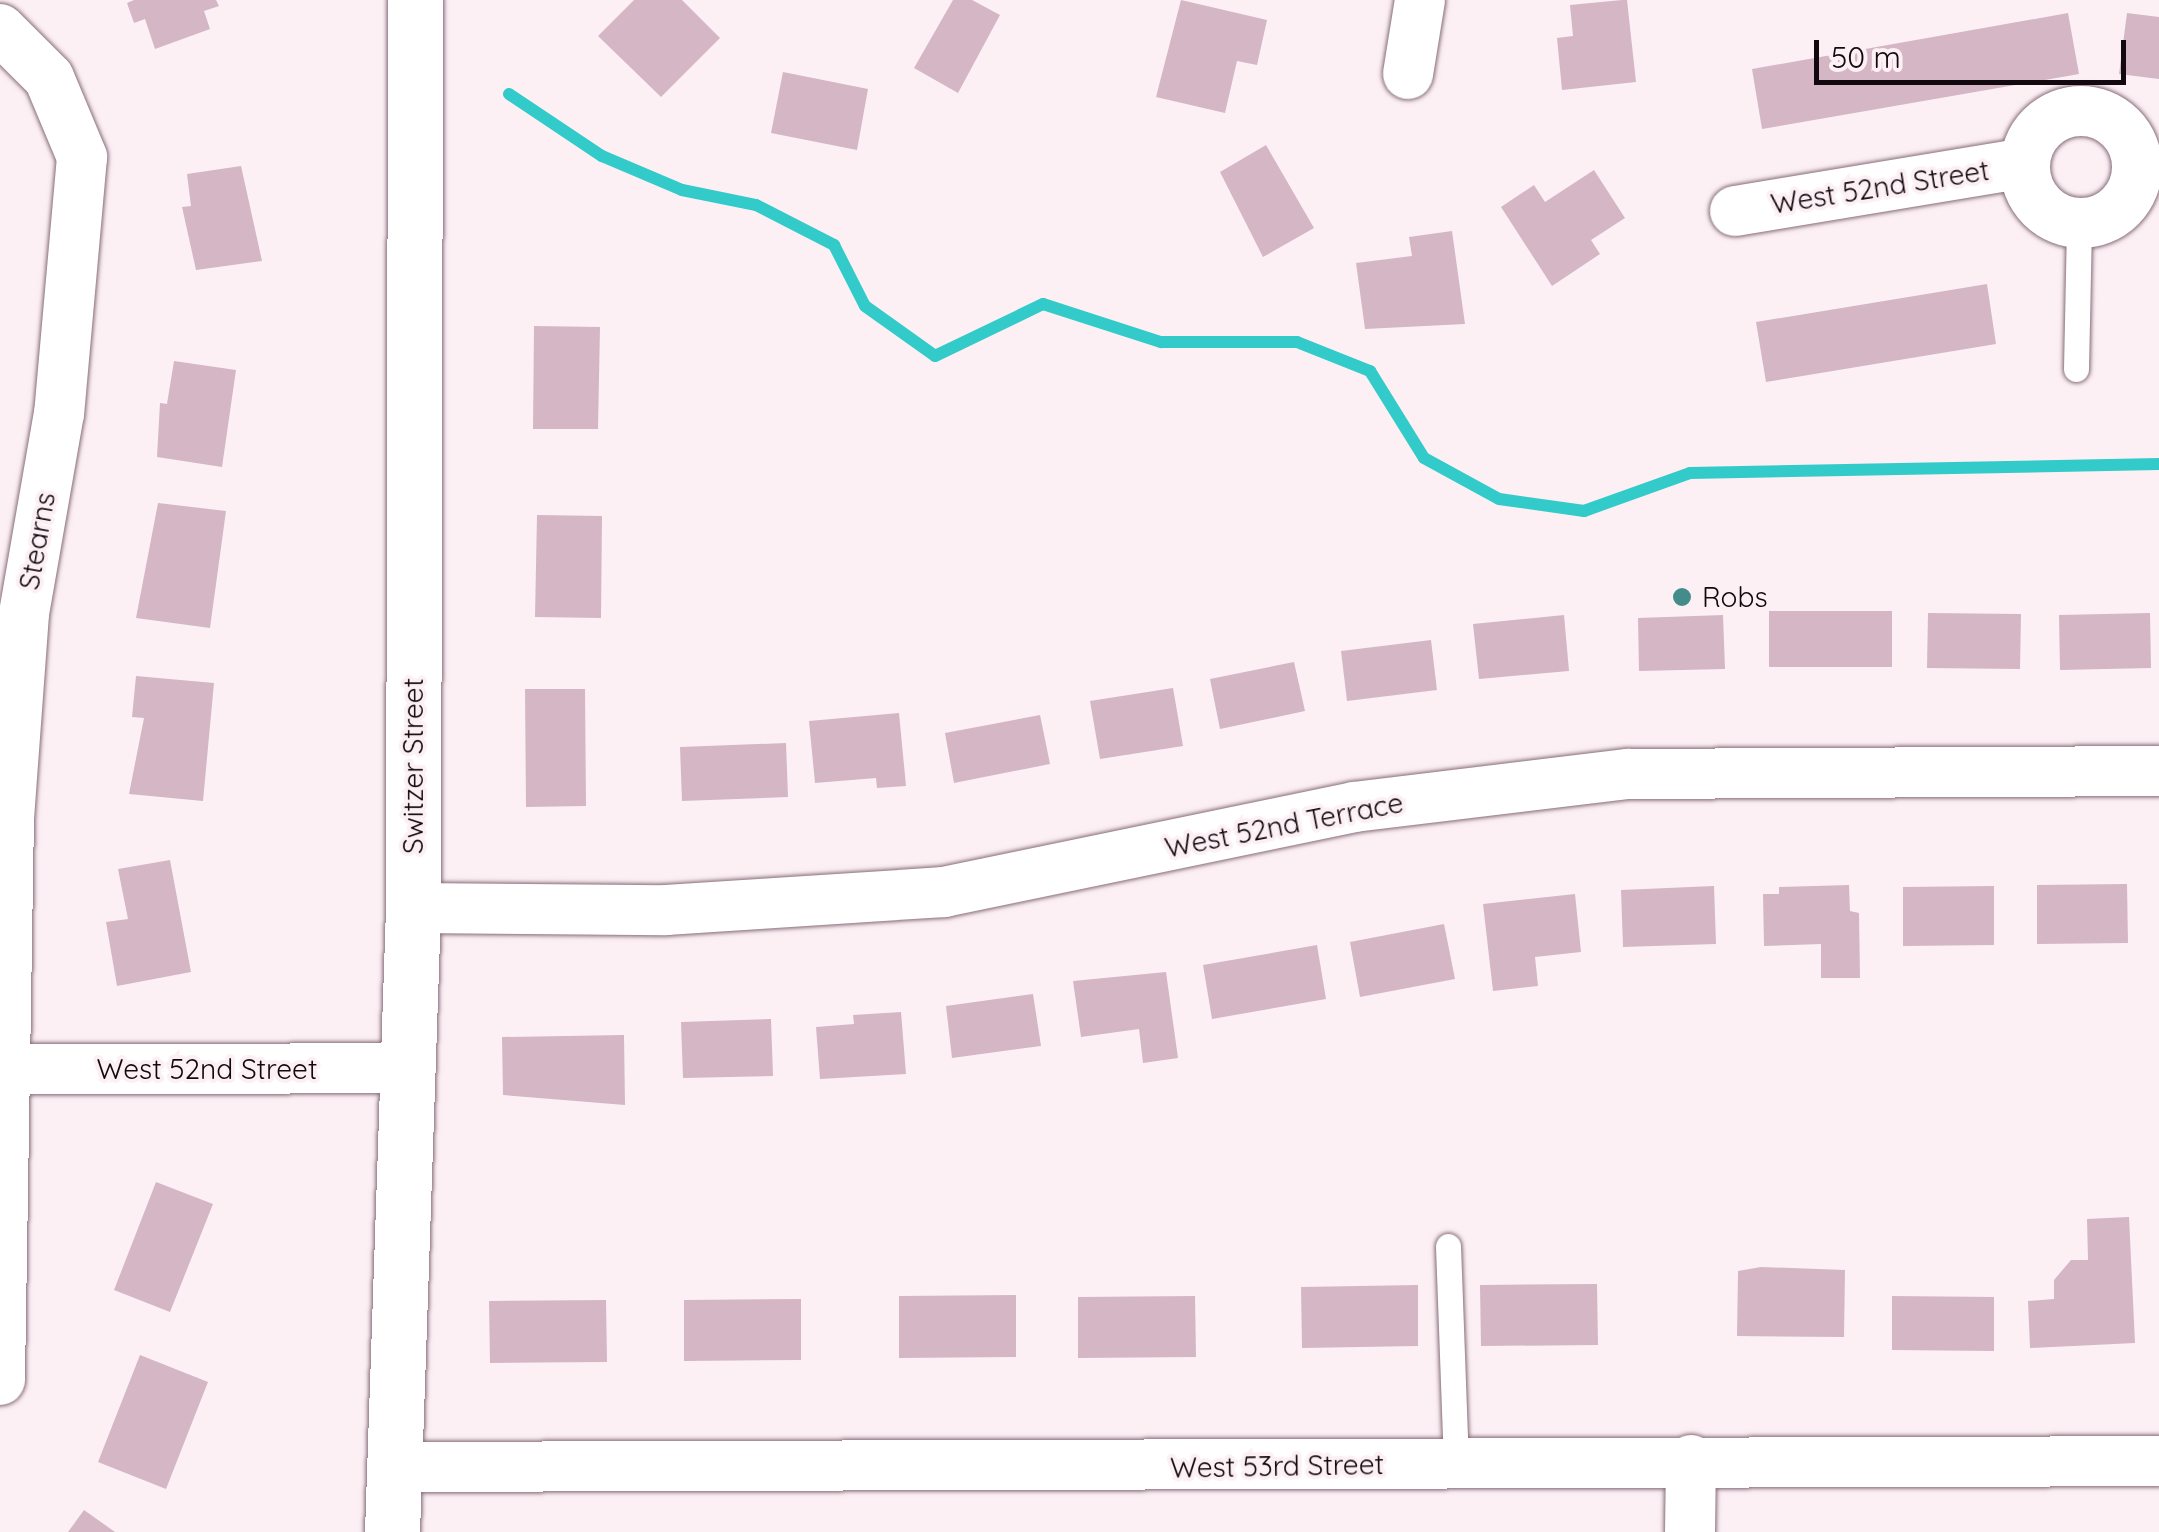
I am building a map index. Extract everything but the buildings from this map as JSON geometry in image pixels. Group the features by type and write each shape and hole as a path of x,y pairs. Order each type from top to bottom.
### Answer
{"street":[{"name":"Switzer Street","path":"392,1532 413,908 415,0"},
{"path":"1408,74 1420,0"},
{"name":"Stearns","path":"0,30 49,78 82,157 59,413 24,614 9,817 0,1380"},
{"name":"West 52nd Street","path":"2074,110 2093,111 2126,132 2149,170 2126,202 2096,222 2078,224 2045,211 2026,182 2024,163 2040,128 2074,110"},
{"name":"West 52nd Street","path":"1735,211 2024,163"},
{"name":"West 52nd Terrace","path":"413,908 666,910 944,892 1354,807 1628,774 2159,771"},
{"name":"West 52nd Street","path":"7,1070 408,1068"},
{"path":"1690,1532 1691,1460"},
{"name":"West 53rd Street","path":"394,1466 2159,1460"}],"lane":[{"path":"2076,369 2078,224"},
{"path":"1448,1246 1456,1463"}],"waterway":[{"path":"509,94 602,156 682,190 756,205 834,245 865,306 935,356 1043,304 1161,342 1297,342 1370,371 1424,458 1499,499 1584,511 1690,473 2159,464"}],"place":[{"name":"Robs","path":"1682,597"}]}
